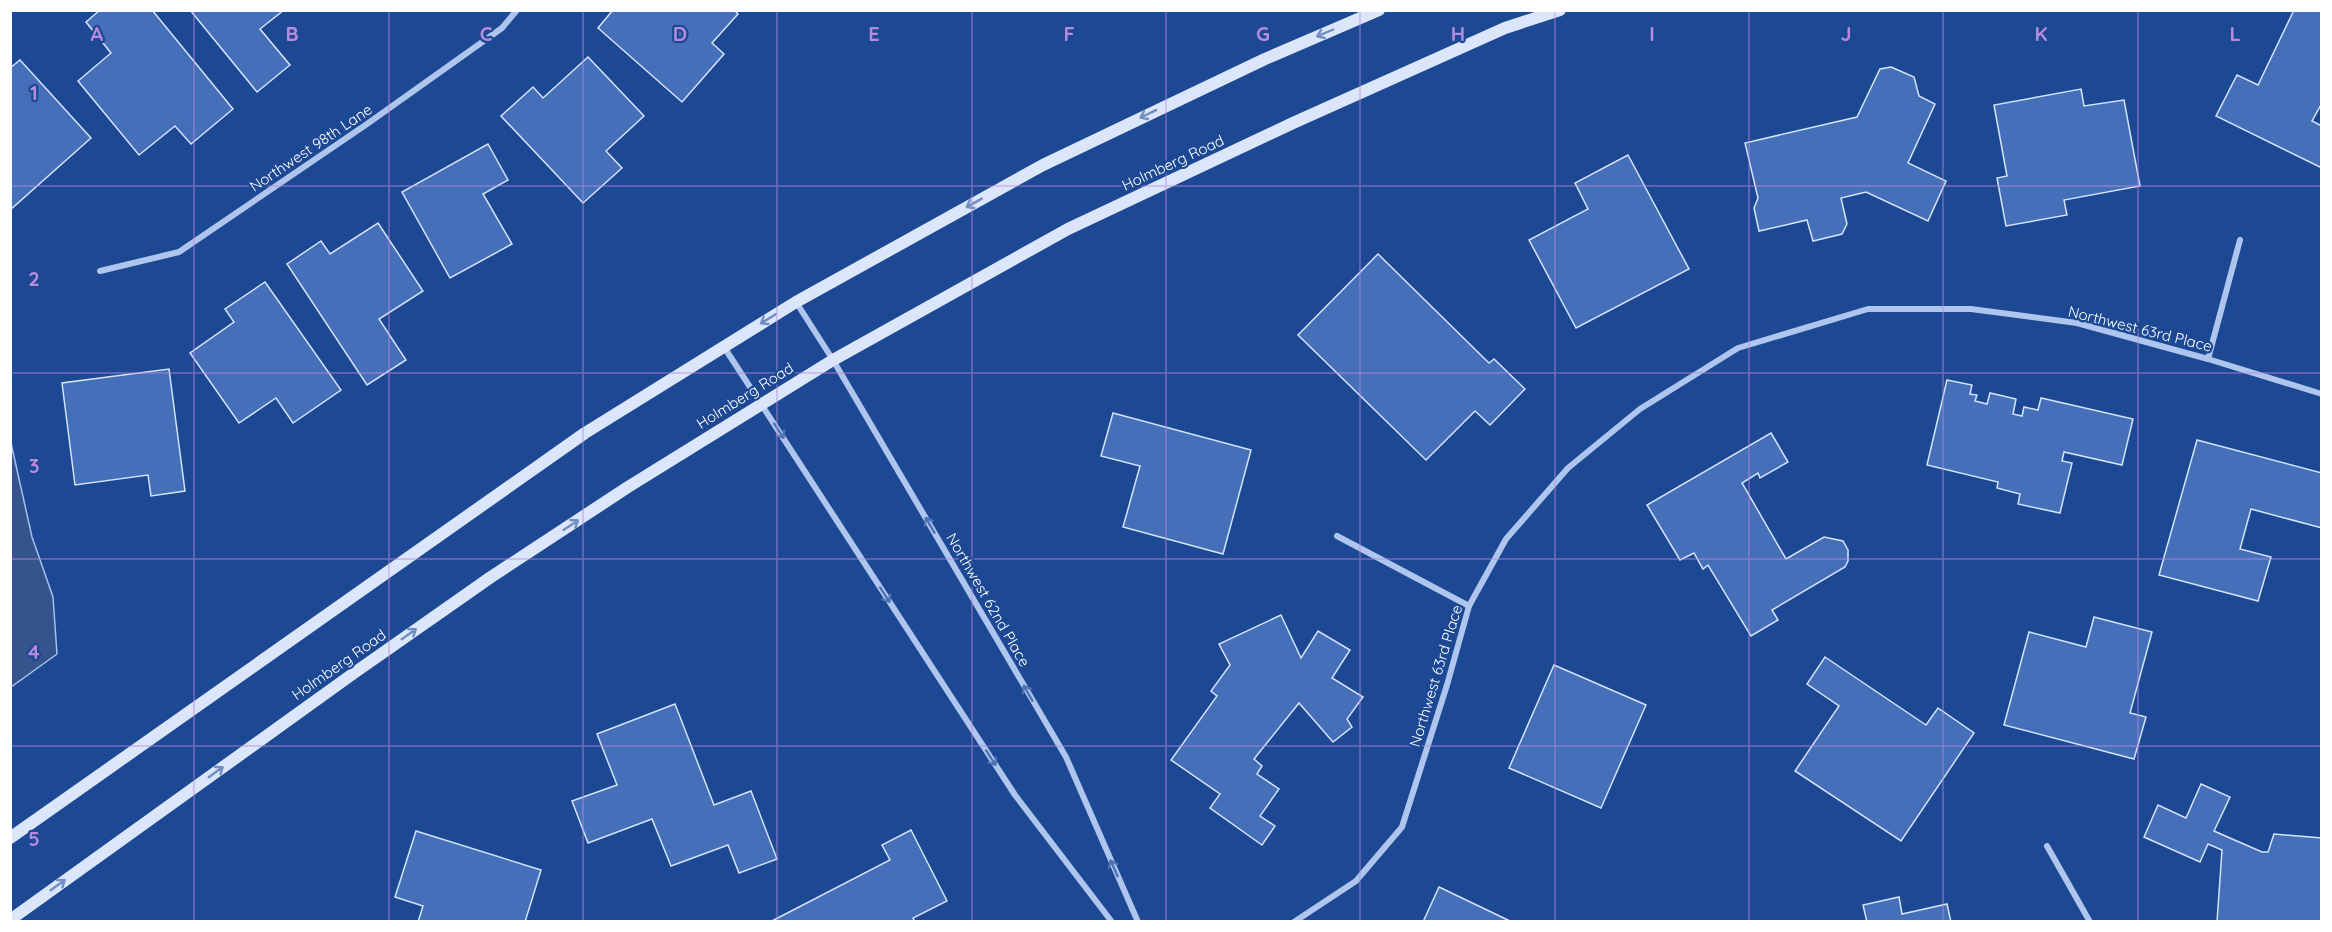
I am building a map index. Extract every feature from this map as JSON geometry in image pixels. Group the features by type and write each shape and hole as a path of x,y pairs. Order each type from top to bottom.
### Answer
{"street":[{"name":"Northwest 98th Lane","path":"100,271 179,252 367,124 502,28 517,10"},
{"path":"10,838 585,433 796,302 1043,165 1265,59 1379,10"},
{"name":"Holmberg Road","path":"10,920 481,584 628,487 833,360 1068,229 1293,123 1495,33 1560,10"},
{"path":"2208,358 2240,240"},
{"name":"Northwest 62nd Place","path":"796,302 833,360 1066,757 1138,921"},
{"name":"Northwest 63rd Place","path":"1294,921 1356,881 1402,826 1447,685 1468,606 1506,539 1568,468 1640,409 1738,348 1868,309 1971,309 2077,323 2208,358 2322,394"},
{"path":"724,347 1015,795 1112,921"},
{"path":"1337,536 1468,606"},
{"path":"2047,846 2090,921"}],"water":[{"path":"11,443 32,537 53,597 57,654 11,687"}],"building":[{"path":"100,10 152,10 233,109 191,144 175,126 139,155 78,81 111,53 86,22"},
{"path":"190,10 284,10 260,29 290,65 257,92"},
{"path":"613,10 734,10 738,14 712,43 724,54 682,102 598,28"},
{"path":"2294,10 2322,10 2322,103 2312,121 2322,126 2322,168 2216,116 2237,75 2258,85"},
{"path":"588,57 644,116 606,151 622,168 583,203 501,116 533,87 543,98"},
{"path":"20,60 91,138 10,210 10,68"},
{"path":"1891,67 1914,77 1919,96 1935,104 1908,163 1946,181 1928,221 1866,192 1841,198 1847,224 1842,234 1813,241 1807,220 1759,231 1754,208 1758,198 1745,143 1857,117 1880,69"},
{"path":"2081,89 2084,106 2124,100 2140,186 2064,200 2067,215 2006,226 1997,178 2007,176 1994,105"},
{"path":"488,144 508,180 483,194 512,244 450,278 402,192"},
{"path":"1628,155 1689,269 1576,328 1529,240 1588,209 1575,183"},
{"path":"378,223 423,291 379,319 406,360 367,385 287,264 321,241 330,254"},
{"path":"1378,254 1489,363 1494,359 1525,389 1490,425 1475,411 1426,460 1298,335"},
{"path":"265,282 341,390 293,423 276,398 239,423 190,353 234,322 225,309"},
{"path":"169,369 185,491 151,496 148,475 75,485 62,383"},
{"path":"1947,380 1972,385 1970,394 1977,395 1975,401 1987,404 1990,393 2016,399 2013,414 2022,416 2024,407 2038,410 2041,398 2133,419 2122,465 2064,452 2062,461 2072,463 2060,513 2018,504 2020,494 1997,488 1998,482 1927,465"},
{"path":"1113,413 1251,450 1223,554 1123,527 1140,466 1101,456"},
{"path":"1771,433 1788,462 1760,478 1758,473 1742,483 1786,559 1824,537 1843,541 1848,550 1848,561 1845,567 1772,610 1778,620 1751,636 1708,565 1703,569 1694,553 1680,560 1647,505"},
{"path":"2197,440 2322,473 2322,528 2251,509 2240,549 2271,557 2258,601 2159,575"},
{"path":"1281,615 1301,658 1318,631 1350,650 1332,678 1363,697 1347,719 1352,727 1333,742 1299,703 1254,759 1262,766 1257,774 1279,789 1260,816 1275,826 1262,845 1210,808 1220,794 1171,760 1217,696 1211,691 1230,665 1219,644"},
{"path":"2094,617 2152,632 2130,713 2146,717 2134,759 2004,725 2029,632 2086,647"},
{"path":"1825,657 1926,725 1938,708 1974,733 1901,841 1795,771 1839,706 1807,684"},
{"path":"1554,665 1646,705 1601,808 1509,768"},
{"path":"675,704 714,805 751,791 777,859 739,873 728,845 671,866 652,819 588,843 572,801 617,785 597,734"},
{"path":"2201,784 2230,797 2214,831 2262,852 2268,852 2274,834 2322,838 2322,922 2217,922 2222,850 2208,844 2200,862 2144,837 2158,805 2186,818"},
{"path":"911,830 947,901 913,918 915,922 770,922 890,860 882,845"},
{"path":"416,831 541,870 525,922 418,922 423,906 395,897"},
{"path":"1439,887 1512,922 1423,922"},
{"path":"1899,897 1902,914 1947,904 1951,922 1867,922 1863,905"}]}
